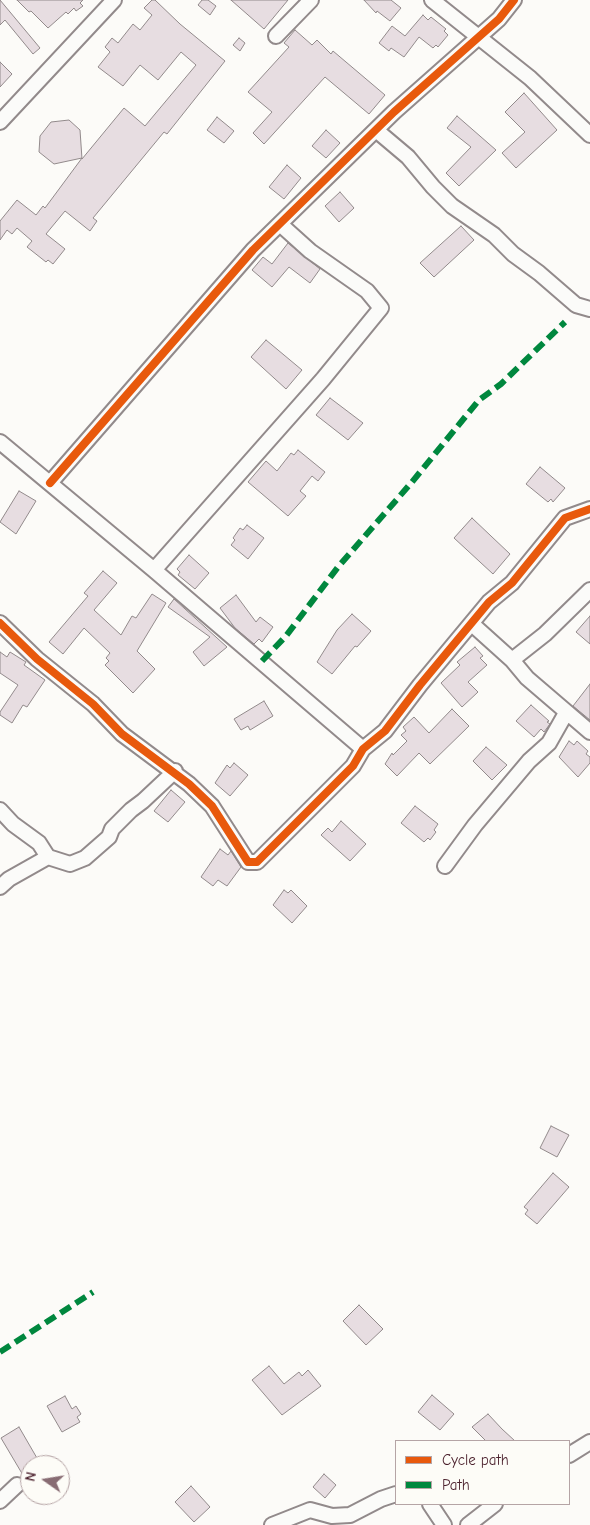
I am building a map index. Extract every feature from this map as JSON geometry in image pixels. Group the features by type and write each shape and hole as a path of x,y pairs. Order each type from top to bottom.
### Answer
{"street":[{"path":"0,122 114,0"},
{"path":"276,36 311,0"},
{"path":"432,0 530,78 590,135"},
{"path":"50,483 253,250 376,130 499,19 514,0"},
{"path":"376,130 408,157 433,188 452,206 494,235 513,254 539,273 576,305 590,309"},
{"path":"154,570 322,379 381,308 366,290 310,251 280,224"},
{"path":"0,442 154,570 363,749"},
{"path":"0,623 37,659 93,704 122,734 175,772 212,806 248,862 257,862 353,766 363,749 385,731 420,685 489,602 512,584 565,518 590,509"},
{"path":"512,660 545,634 590,590"},
{"path":"472,624 512,660 527,678 590,732"},
{"path":"445,866 475,825 529,761 549,744 566,713"},
{"path":"0,810 13,824 40,844 48,857 70,864 86,858 109,837 112,829 130,810 143,801 175,772"},
{"path":"0,887 9,879 48,857"},
{"path":"570,1454 590,1442"},
{"path":"0,1500 17,1485"},
{"path":"272,1525 310,1510 332,1516 350,1515 381,1499 395,1494"},
{"path":"431,1505 444,1525"},
{"path":"468,1525 494,1505"}],"building":[{"path":"0,0 40,48 33,54 5,20 0,25"},
{"path":"17,0 83,0 80,3 83,6 76,11 74,8 68,14 66,12 48,28"},
{"path":"152,0 155,0 180,24 225,61 167,134 164,132 93,218 97,221 90,231 65,211 46,234 65,249 53,264 48,260 46,262 27,247 32,241 17,228 12,234 7,230 0,240 0,221 17,200 36,215 43,206 45,208 82,158 124,108 145,126 196,65 181,52 158,80 140,65 123,86 98,67 110,52 105,47 112,38 118,43 133,24 140,30 152,15 144,8"},
{"path":"202,0 208,0 216,6 210,15 198,5"},
{"path":"231,0 288,0 264,29"},
{"path":"364,0 391,0 401,8 390,21 377,11 376,13"},
{"path":"423,15 428,20 431,17 446,29 444,31 448,35 438,47 436,45 433,48 419,37 404,57 391,48 389,51 379,43 392,26 405,36"},
{"path":"295,30 312,45 317,40 331,54 333,51 385,95 369,114 325,77 264,144 253,133 272,112 248,92 289,47 284,43"},
{"path":"239,38 245,43 240,51 233,45"},
{"path":"0,62 12,74 0,87"},
{"path":"524,93 557,130 516,168 502,153 525,132 505,112"},
{"path":"457,116 496,150 459,186 446,173 471,147 447,128"},
{"path":"217,117 234,131 224,143 207,130"},
{"path":"69,120 80,130 82,158 54,164 39,152 40,136 51,122"},
{"path":"326,130 340,143 326,158 312,146"},
{"path":"287,165 301,178 284,199 269,187"},
{"path":"340,192 354,208 339,222 325,206"},
{"path":"461,226 474,240 434,277 420,263"},
{"path":"288,243 320,269 310,283 289,267 272,287 252,270 263,257 272,264"},
{"path":"266,340 302,370 286,389 251,357"},
{"path":"330,398 363,423 348,440 316,415"},
{"path":"298,450 325,472 318,481 312,476 300,491 306,496 288,516 248,482 266,461 277,471 291,453 294,455"},
{"path":"540,467 565,488 553,502 551,499 548,502 526,484"},
{"path":"19,491 36,501 16,534 0,522"},
{"path":"472,518 510,554 493,574 454,538"},
{"path":"247,525 264,538 248,559 231,545 235,540 233,538 240,528 243,530"},
{"path":"189,555 209,573 195,589 178,575 180,572 177,569"},
{"path":"103,571 117,583 94,610 121,635 132,616 136,618 152,594 166,603 137,651 155,669 133,693 105,665 109,661 106,658 110,653 84,628 63,654 49,642 88,596 84,593"},
{"path":"236,595 256,622 260,617 273,627 262,642 259,639 254,644 235,628 220,608"},
{"path":"174,599 227,647 204,666 193,652 210,637 168,607"},
{"path":"352,614 371,631 357,647 355,646 332,674 317,662 337,630"},
{"path":"590,616 590,644 576,632"},
{"path":"475,647 483,656 480,658 487,665 468,682 478,692 462,707 441,683 460,665 457,662"},
{"path":"0,652 7,657 10,652 26,662 24,665 45,680 27,707 23,705 12,723 0,715 0,712 18,685 0,673"},
{"path":"590,684 590,720 573,706"},
{"path":"264,701 273,716 250,730 248,726 241,730 234,719"},
{"path":"531,705 550,724 544,732 541,729 534,737 516,721"},
{"path":"452,709 469,726 430,764 419,753 397,776 385,764 392,753 393,755 407,741 401,735 406,731 403,727 414,717 429,733"},
{"path":"569,741 574,745 577,741 588,751 586,754 590,757 590,763 578,777 559,757"},
{"path":"486,747 507,765 492,780 473,761"},
{"path":"234,763 248,775 230,796 215,783 227,765 230,768"},
{"path":"171,790 185,802 168,822 154,811"},
{"path":"415,806 438,824 434,830 436,832 430,840 428,838 424,842 401,823"},
{"path":"341,821 366,844 350,861 321,835 328,828 332,832"},
{"path":"220,849 228,855 231,851 241,867 227,886 218,880 213,886 201,877"},
{"path":"284,890 288,893 291,890 307,906 292,923 273,905"},
{"path":"551,1126 569,1135 557,1157 540,1148"},
{"path":"553,1173 569,1187 537,1224 525,1214 528,1210 524,1207"},
{"path":"359,1305 383,1329 366,1345 343,1321"},
{"path":"269,1366 284,1384 299,1372 302,1376 308,1370 321,1386 282,1415 252,1380"},
{"path":"432,1395 454,1414 440,1430 418,1412"},
{"path":"65,1396 72,1409 76,1406 81,1414 77,1417 80,1422 62,1432 47,1406"},
{"path":"488,1414 514,1440 485,1440 472,1427"},
{"path":"19,1427 35,1455 20,1455 20,1470 1,1438"},
{"path":"324,1474 336,1485 325,1498 313,1487"},
{"path":"191,1486 210,1507 194,1522 175,1502"}],"marked path":[{"path":"262,661 286,636 338,567 412,482 479,400 501,384 565,322"},
{"path":"0,1352 93,1292"}],"cycle path":[{"path":"50,483 253,250 394,112 499,19 514,0"},
{"path":"0,623 37,659 93,704 122,734 189,784 212,806 248,862 257,862 353,766 363,749 385,731 420,685 489,602 512,583 565,518 590,509"}]}
